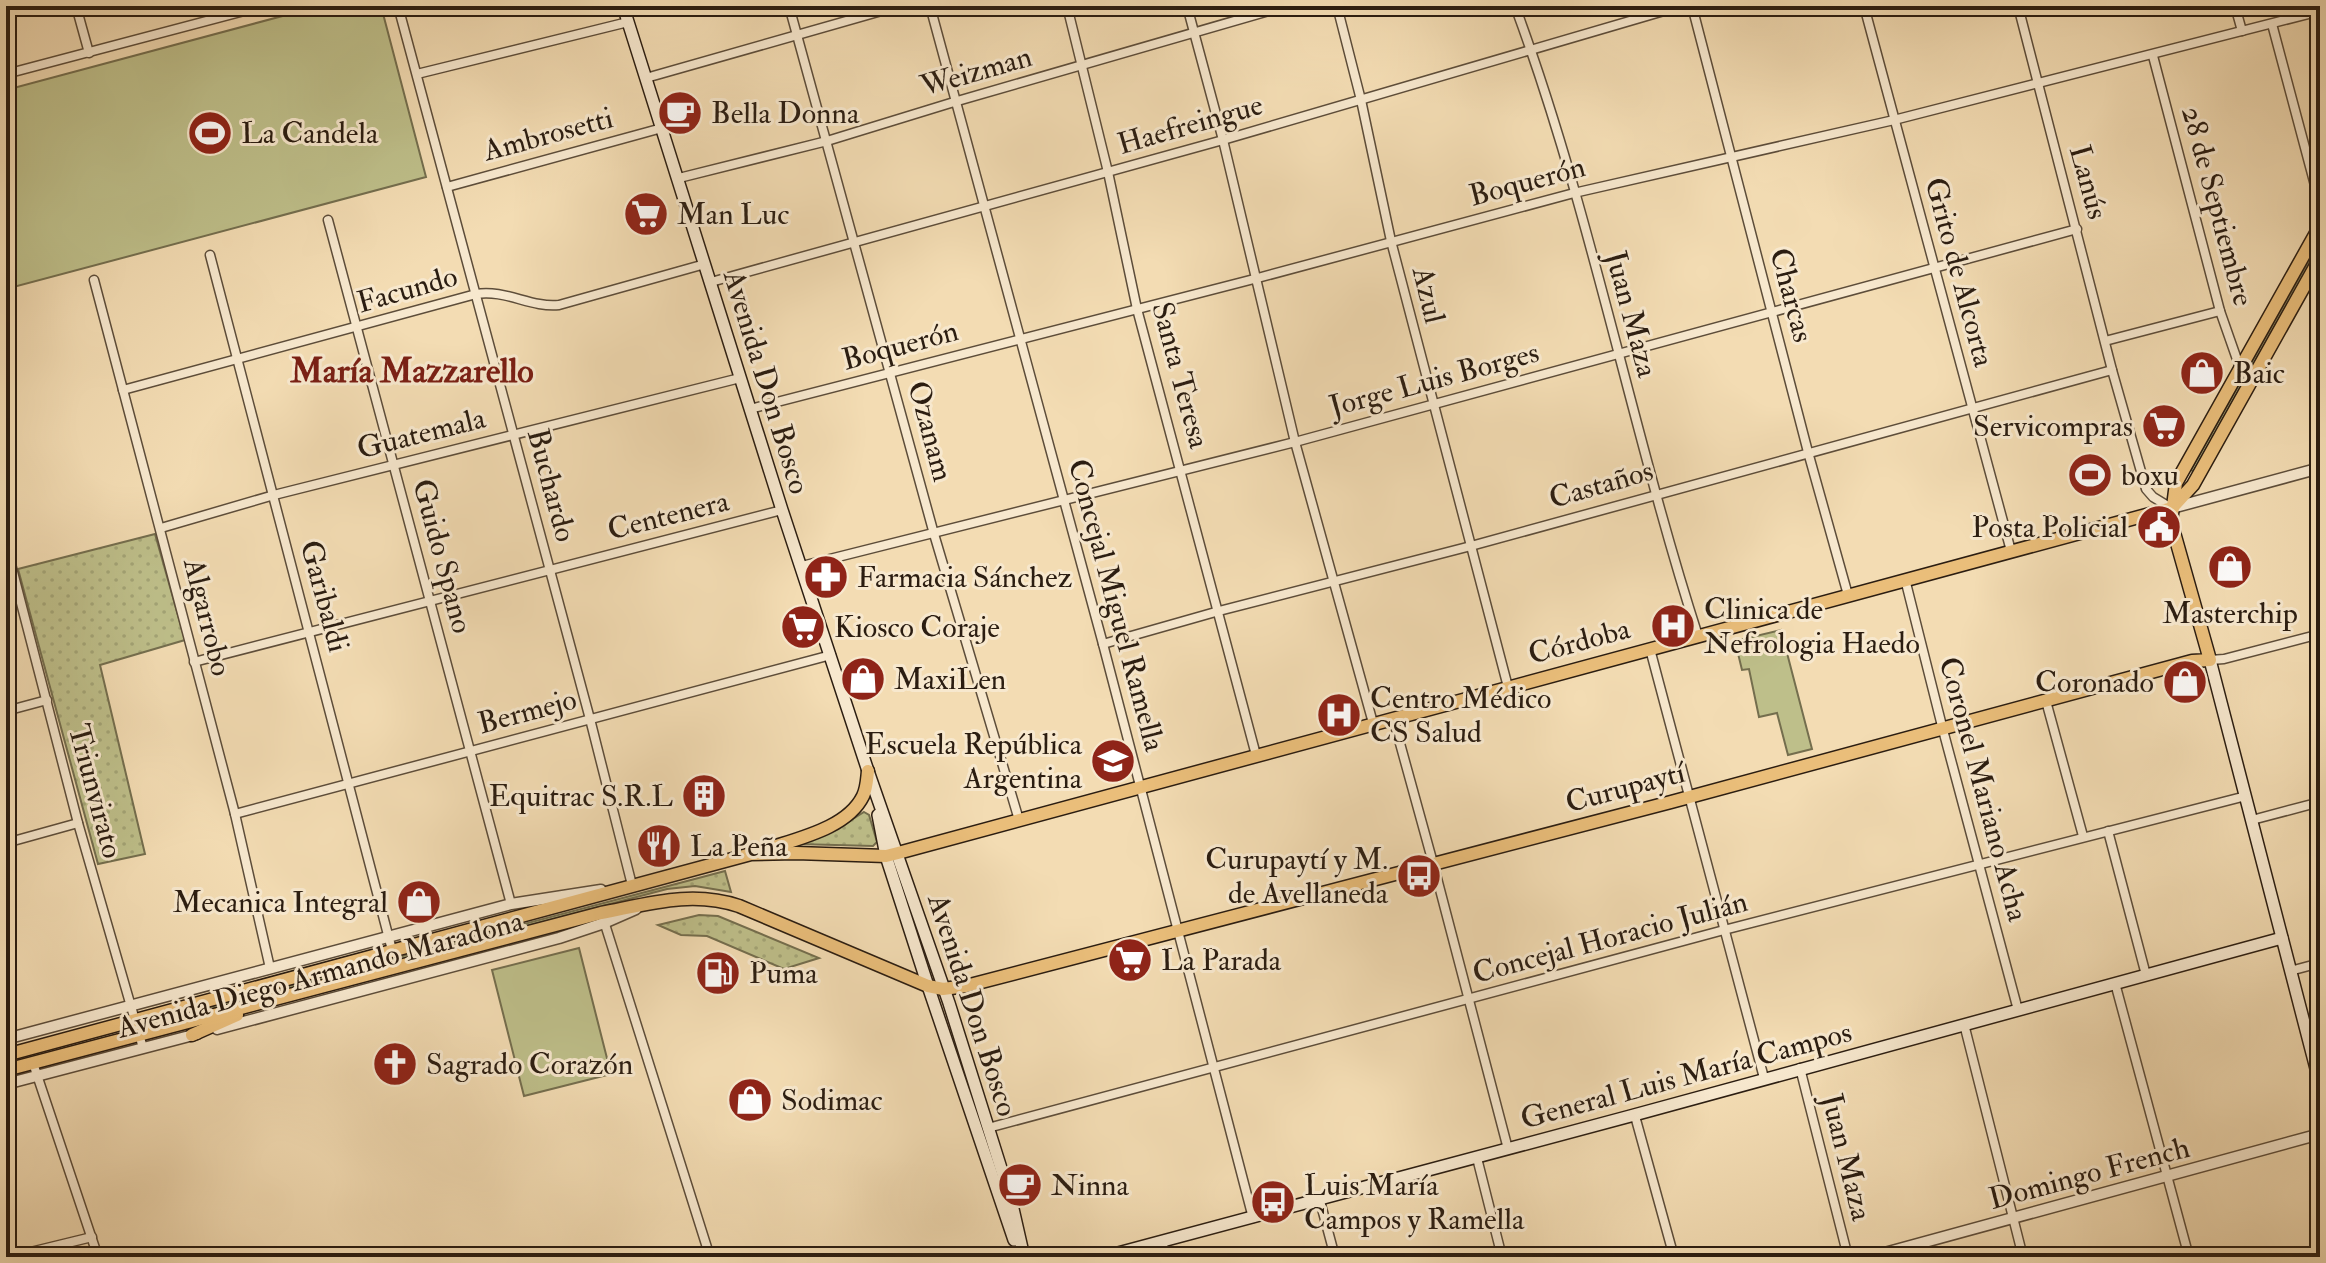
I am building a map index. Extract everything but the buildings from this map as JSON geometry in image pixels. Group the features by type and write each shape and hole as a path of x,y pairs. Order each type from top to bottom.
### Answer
{"main road":[{"name":"Avenida Don Bosco","path":"623,6 868,771 928,986 1022,1257"},
{"path":"2320,226 2176,483 2171,522 2320,1084"},
{"path":"2172,508 2193,485 2320,258"},
{"name":"Córdoba","path":"892,854 2172,508"},
{"name":"Curupaytí","path":"943,989 966,986 1688,798 2192,661 2210,660"},
{"path":"751,854 815,831 846,816 862,799 868,771"},
{"name":"Avenida Diego Armando Maradona","path":"6,1054 273,982 391,944 751,854 892,854"},
{"name":"Avenida Don Bosco","path":"892,854 943,989 988,1128 1011,1200 1022,1257"},
{"name":"Avenida Diego Armando Maradona","path":"8,1070 35,1070 141,1041 268,1000 680,898 724,901 928,986 943,989"},
{"name":"General Luis María Campos","path":"1103,1257 1635,1116 1800,1068 2282,938"},
{"path":"270,968 273,982"},
{"path":"192,1035 268,1000"},
{"path":"6,1054 8,1070"}],"street":[{"path":"76,6 89,53"},
{"path":"6,74 241,9 263,6"},
{"name":"Buchardo","path":"398,6 632,885"},
{"name":"Ozanam","path":"789,6 934,534 1019,820"},
{"path":"646,78 899,6"},
{"name":"Concejal Miguel Ramella","path":"930,6 1103,644 1253,1218"},
{"name":"Santa Teresa","path":"1067,6 1108,172 1137,309 1256,755"},
{"path":"1187,6 1223,140 1295,442 1373,723"},
{"name":"Weizman","path":"679,178 827,141 1286,6"},
{"name":"Azul","path":"1337,6 1432,406 1508,687"},
{"name":"Juan Maza","path":"1515,6 1574,193 1698,636"},
{"name":"Haefreingue","path":"711,282 1223,140 1681,6"},
{"name":"Charcas","path":"1692,6 1848,595"},
{"name":"Grito de Alcorta","path":"1864,6 2011,551"},
{"name":"Lanús","path":"2018,6 2146,489 2172,508"},
{"path":"2235,6 2242,31"},
{"name":"Boquerón","path":"750,409 1574,193 1894,120 2320,11"},
{"path":"417,74 628,22"},
{"path":"2272,24 2320,204"},
{"name":"28 de Septiembre","path":"2153,56 2220,311 2240,368"},
{"name":"Ambrosetti","path":"447,187 662,128"},
{"name":"Guido Spano","path":"328,220 511,904"},
{"name":"Jorge Luis Borges","path":"802,566 1432,406 2077,229"},
{"name":"Garibaldi","path":"210,255 391,944"},
{"name":"Facundo","path":"123,390 476,294 490,293 559,305 705,264"},
{"name":"Algarrobo","path":"94,280 235,814 270,968"},
{"path":"2105,341 2220,311"},
{"name":"Castaños","path":"1103,644 2112,370"},
{"name":"Guatemala","path":"161,528 274,495 740,378"},
{"name":"Córdoba","path":"2172,508 2320,468"},
{"name":"Centenera","path":"194,662 782,510"},
{"name":"Triunvirato","path":"6,545 78,823 141,1041"},
{"name":"Coronel Mariano Acha","path":"1905,579 2018,1010"},
{"name":"Curupaytí","path":"2210,660 2320,634"},
{"path":"1650,649 1764,1078"},
{"name":"Bermejo","path":"235,814 831,655"},
{"path":"6,711 47,700"},
{"path":"2046,701 2083,836"},
{"path":"1393,718 1508,1149"},
{"name":"Concejal Horacio Julián","path":"988,1128 1724,930 2246,796"},
{"path":"2252,820 2320,802"},
{"path":"6,843 78,823"},
{"path":"2108,831 2146,975"},
{"name":"Avenida Diego Armando Maradona","path":"6,1039 270,968 391,944 511,904 632,885"},
{"path":"603,918 710,1257"},
{"name":"Avenida Diego Armando Maradona","path":"141,1041 192,1035 559,938 603,918"},
{"path":"2290,971 2320,963"},
{"path":"2115,983 2189,1257"},
{"path":"1964,1024 2023,1257"},
{"name":"Juan Maza","path":"1800,1068 1848,1257"},
{"path":"35,1070 98,1257"},
{"name":"Avenida Diego Armando Maradona","path":"6,1084 35,1070"},
{"path":"1635,1116 1674,1257"},
{"name":"Domingo French","path":"1870,1257 2320,1134"},
{"path":"1477,1158 1502,1257"},
{"path":"1320,1201 1335,1257"},
{"path":"10,1257 92,1237"},
{"path":"1162,1241 1166,1257"}],"green space":[{"name":"La Candela","path":"320,6 381,6 426,177 6,289 6,90"},
{"path":"2308,262 2311,263 2194,472 2191,470"},
{"path":"155,534 185,640 100,665 145,854 98,864 18,569"},
{"path":"1781,630 1812,749 1788,755 1777,713 1759,717 1749,669 1742,670 1735,641"},
{"path":"864,812 869,815 877,842 873,846 797,844 835,830"},
{"path":"725,871 731,892 695,886 667,889 151,1025 149,1023"},
{"path":"699,915 718,916 819,958 784,969 707,936 681,935 658,925"},
{"path":"579,948 611,1074 524,1096 492,970"}],"place":[{"name":"Bella Donna","path":"680,113"},
{"name":"La Candela","path":"210,133"},
{"name":"Man Luc","path":"646,214"},
{"name":"Baic","path":"2202,373"},
{"name":"Servicompras","path":"2164,426"},
{"name":"boxu","path":"2090,475"},
{"name":"Posta Policial","path":"2159,527"},
{"name":"Masterchip","path":"2230,567"},
{"name":"Farmacia Sánchez","path":"826,577"},
{"name":"Clinica de Nefrologia Haedo","path":"1673,626"},
{"name":"Kiosco Coraje","path":"803,627"},
{"name":"MaxiLen","path":"863,679"},
{"name":"Coronado","path":"2185,682"},
{"name":"Centro Médico CS Salud","path":"1339,715"},
{"name":"Escuela República Argentina","path":"1113,761"},
{"name":"Equitrac S.R.L","path":"704,796"},
{"name":"La Peña","path":"659,846"},
{"name":"Curupaytí y M. de Avellaneda","path":"1419,876"},
{"name":"Mecanica Integral","path":"419,902"},
{"name":"La Parada","path":"1130,960"},
{"name":"Puma","path":"718,973"},
{"name":"Sagrado Corazón","path":"395,1064"},
{"name":"Sodimac","path":"750,1100"},
{"name":"Ninna","path":"1020,1185"},
{"name":"Luis María Campos y Ramella","path":"1273,1202"}],"district":[{"name":"María Mazzarello","path":"412,370"}]}
